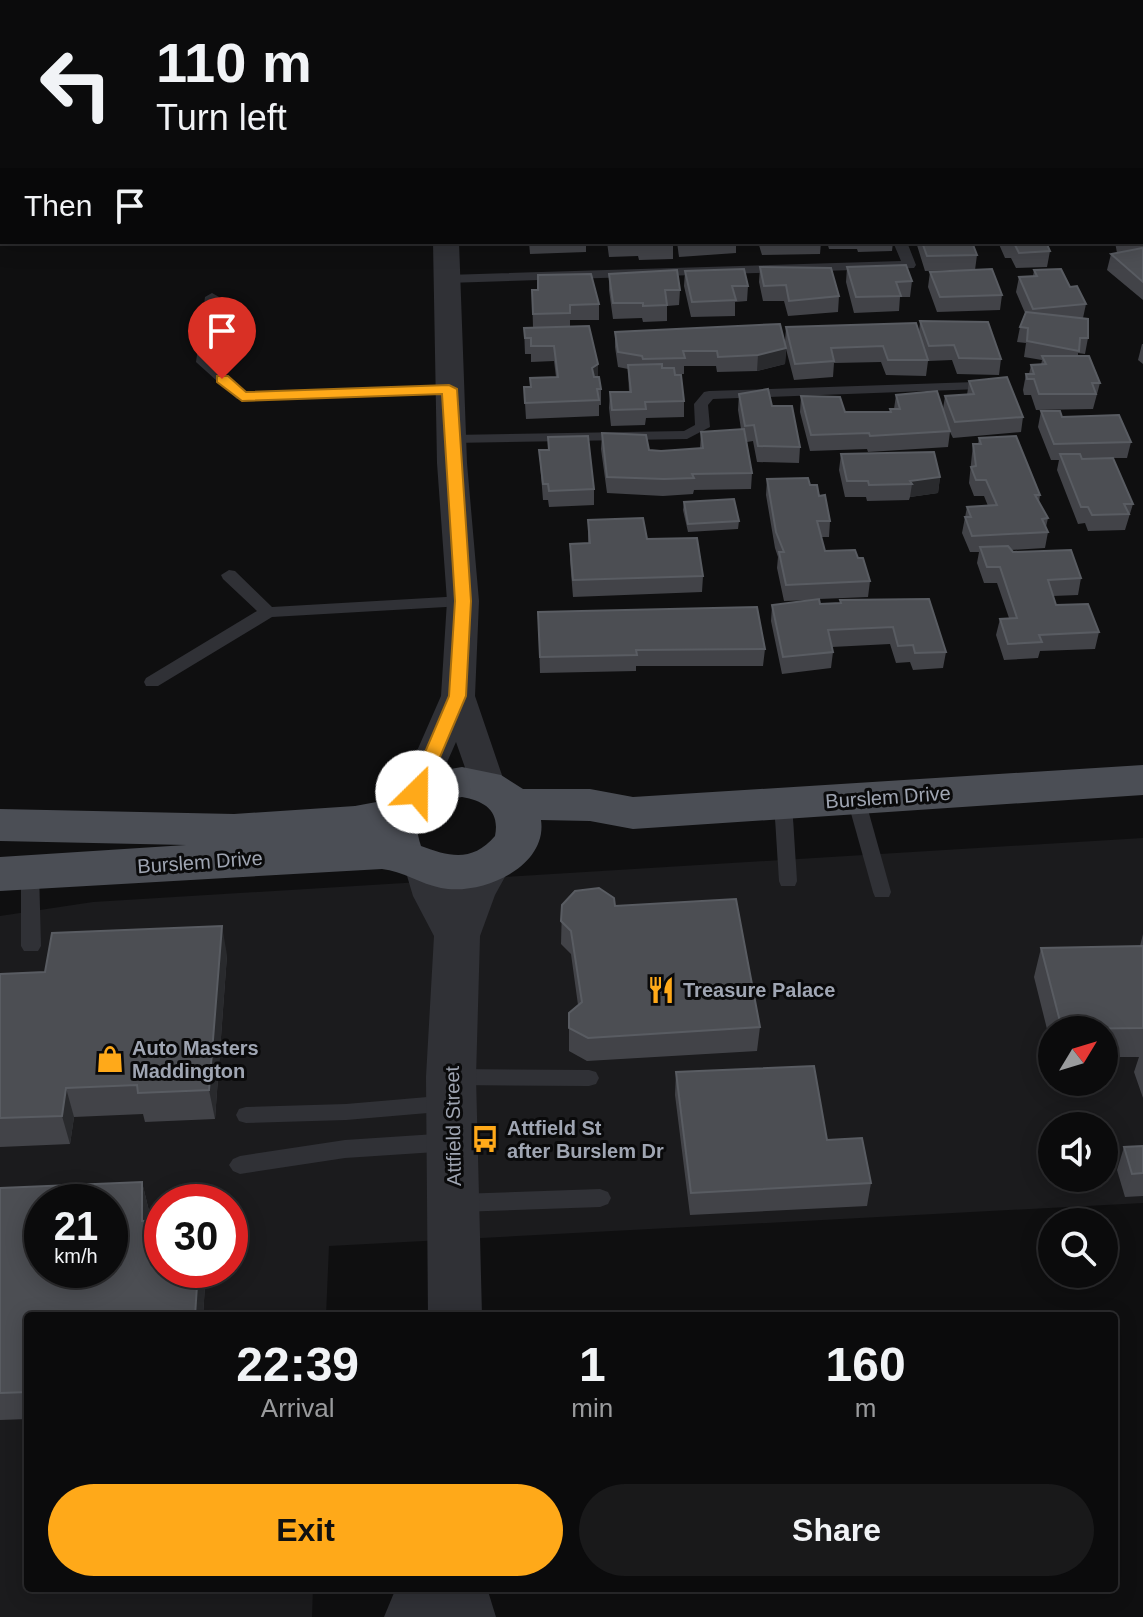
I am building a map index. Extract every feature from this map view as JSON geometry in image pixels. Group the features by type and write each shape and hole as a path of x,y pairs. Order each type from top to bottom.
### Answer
{"main road":[{"name":"Burslem Drive","path":"15,873 410,832 452,782 501,824 592,830 633,813 1143,780"},
{"name":"Burslem Drive","path":"0,825 234,830 355,822 410,832 458,872 501,824"}],"street":[{"path":"446,244 451,439 463,601 458,696 410,832 436,896 457,936"},
{"path":"458,696 501,824"},
{"name":"Attfield Street","path":"455,1312 453,1107 457,936 501,824"},
{"path":"414,1617 424,1592"},
{"path":"458,1592 466,1617"}],"lane":[{"path":"447,279 909,265 901,244"},
{"path":"212,297 203,362 242,396 449,389"},
{"path":"451,439 687,435 703,427 701,404 709,395 975,386"},
{"path":"229,575 268,612"},
{"path":"152,682 268,612 463,601"},
{"path":"856,799 882,892"},
{"path":"783,803 788,881"},
{"path":"15,873 31,946"},
{"path":"240,1165 345,1149 453,1107 589,1078"},
{"path":"246,1115 453,1107"},
{"path":"455,1203 600,1198"}],"shaded area":[{"path":"1143,838 1143,1203 329,1246 326,1312 24,1312 24,1592 313,1592 312,1617 0,1617 0,916 93,902"}],"building":[{"path":"923,244 973,244 977,255 927,256"},
{"path":"1014,244 1047,244 1050,251 1019,253"},
{"path":"1143,249 1143,282 1111,254"},
{"path":"906,265 912,281 896,282 901,296 856,297 847,267"},
{"path":"760,267 831,268 839,296 789,301 786,285 764,286"},
{"path":"744,269 748,286 732,286 736,300 692,302 685,271"},
{"path":"992,269 1002,295 940,297 930,272"},
{"path":"1061,269 1070,287 1077,286 1086,304 1033,309 1019,277 1037,276 1034,270"},
{"path":"677,270 680,290 665,290 667,305 613,303 609,274"},
{"path":"591,274 599,304 570,305 570,313 533,314 532,290 538,290 538,275"},
{"path":"1026,312 1088,319 1088,338 1080,338 1079,351 1027,341 1028,328 1020,327"},
{"path":"920,321 988,322 1001,359 959,358 954,345 929,346"},
{"path":"916,323 928,360 888,360 883,346 831,348 834,361 795,364 786,327"},
{"path":"780,324 786,348 758,355 718,357 717,351 683,351 685,358 643,359 642,356 618,352 615,332"},
{"path":"589,326 598,364 592,368 594,377 599,377 599,400 525,403 524,387 531,387 530,378 558,377 554,346 531,346 531,338 525,338 524,328"},
{"path":"1042,356 1089,356 1100,383 1092,383 1096,394 1039,394 1034,379 1027,379 1026,374 1034,374 1031,365 1046,364"},
{"path":"662,364 662,368 674,368 675,375 681,375 684,401 645,402 646,409 612,410 610,392 631,392 628,365"},
{"path":"1007,377 1023,417 955,422 945,396 974,394 969,381"},
{"path":"768,389 772,406 792,406 800,447 758,446 754,425 745,426 739,394"},
{"path":"937,391 950,431 870,436 869,433 811,435 801,396 840,397 845,412 891,412 890,409 900,409 896,395"},
{"path":"1041,411 1060,411 1062,417 1119,415 1131,442 1054,444"},
{"path":"744,429 752,473 692,474 694,478 664,479 607,477 602,433 646,435 649,450 661,451 703,448 701,432"},
{"path":"588,436 594,489 549,491 548,484 543,484 539,450 549,450 548,437"},
{"path":"1016,436 1040,495 1035,495 1048,518 1042,519 1048,532 972,536 965,517 971,517 967,507 997,505 986,480 976,480 971,467 976,466 973,444 981,444 979,438"},
{"path":"934,452 940,477 910,481 912,484 869,485 868,481 847,481 841,454"},
{"path":"1060,454 1080,454 1082,459 1113,458 1133,504 1124,504 1129,514 1092,515 1088,507 1081,507"},
{"path":"808,478 810,485 817,485 819,496 825,495 830,521 817,521 825,551 855,550 858,558 863,558 870,581 786,585 779,552 784,552 776,532 767,479"},
{"path":"734,499 739,521 688,524 684,502"},
{"path":"643,518 647,539 697,538 703,576 573,580 570,544 590,543 588,520"},
{"path":"1008,546 1013,552 1071,550 1081,578 1048,580 1056,605 1088,604 1099,632 1039,635 1042,642 1008,644 1000,619 1017,618 1000,567 987,567 980,547"},
{"path":"819,599 820,604 841,603 840,600 929,599 946,652 915,653 913,645 898,646 893,627 828,630 833,652 783,657 772,605"},
{"path":"757,607 765,649 636,650 637,655 540,657 538,612"},
{"name":"Treasure Palace","path":"599,888 614,898 615,906 736,899 760,1027 588,1038 569,1028 569,1013 582,1002 571,931 561,921 562,905 575,891"},
{"name":"Auto Masters Maddington","path":"222,926 209,1090 138,1093 137,1085 66,1088 62,1116 0,1118 0,974 45,972 52,933"},
{"path":"1143,946 1143,1028 1118,1028 1118,1016 1059,1016 1041,948"},
{"path":"814,1066 827,1140 862,1138 871,1183 691,1193 676,1072"},
{"path":"1143,1146 1143,1173 1132,1174 1124,1147"},
{"path":"142,1182 144,1288 197,1288 195,1312 24,1312 24,1392 0,1393 0,1188 24,1187 24,1288 128,1288 128,1184 95,1184"}],"place":[{"name":"Treasure Palace","path":"661,990"},
{"name":"Auto Masters Maddington","path":"110,1059"},
{"name":"Attfield St after Burslem Dr","path":"485,1139"}],"route":[{"path":"222,379 242,396 449,389 463,601 458,696 417,792"}]}
